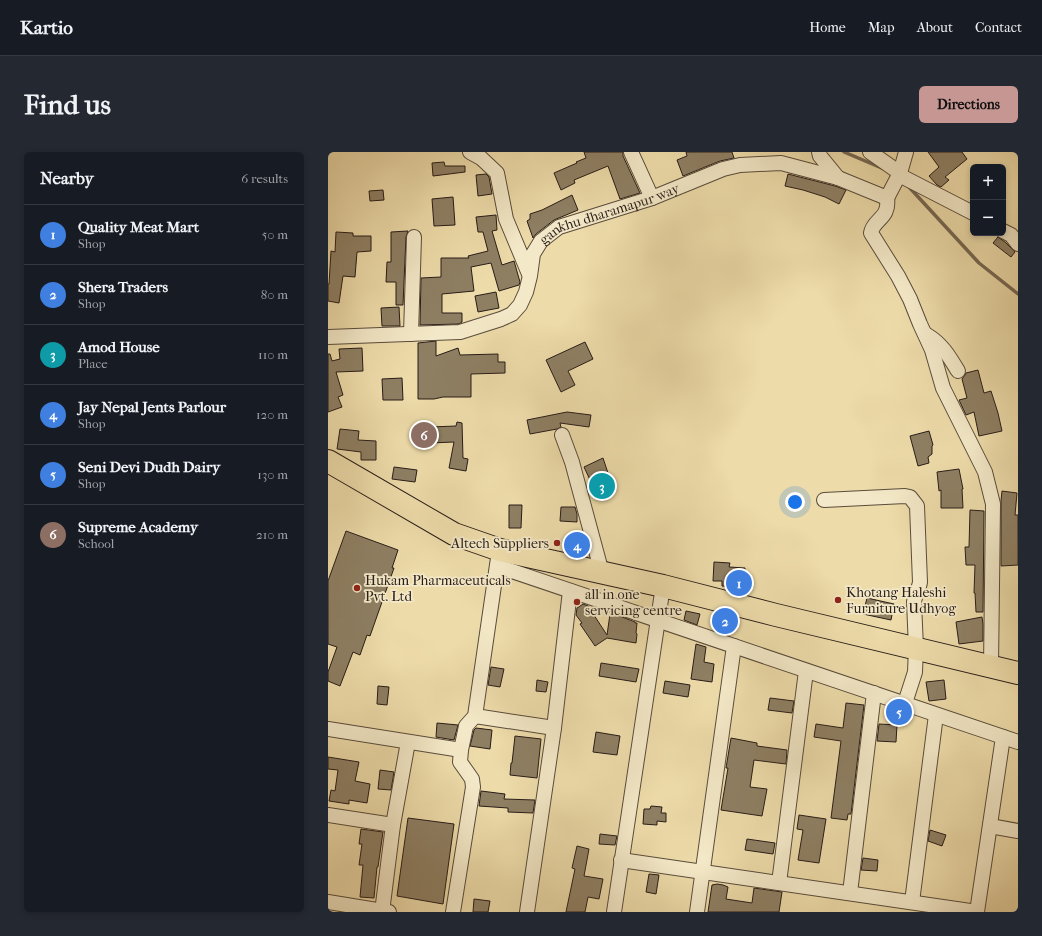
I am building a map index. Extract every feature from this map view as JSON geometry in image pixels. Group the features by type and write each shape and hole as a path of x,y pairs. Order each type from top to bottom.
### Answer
{"main road":[{"path":"328,461 498,558 546,561 602,572 1018,673"}],"street":[{"path":"470,152 481,158 497,173 506,219 530,276"},
{"path":"631,152 652,198"},
{"path":"819,152 820,156 838,178"},
{"path":"870,152 899,174 970,211"},
{"path":"906,152 899,174 887,198 888,205 884,216 872,228 871,233 910,299 932,350 943,388 985,472 993,504 991,667"},
{"name":"gankhu dharamapur way","path":"328,338 460,332 501,319 512,314 520,305 526,292 533,254 541,241 559,227 652,198 723,169 740,165 781,163 838,178 887,198"},
{"path":"1006,233 1018,244"},
{"path":"411,334 414,237"},
{"path":"925,333 935,340 948,353 958,371"},
{"path":"562,435 572,462 602,572"},
{"path":"824,500 906,496 910,497 916,506 920,582 919,588 914,597 916,648 915,672 905,704"},
{"path":"453,912 473,787 472,778 460,762 461,750 466,726 475,716 498,558 570,591 1018,742"},
{"path":"614,912 662,586"},
{"path":"527,912 554,728 570,591"},
{"path":"697,912 734,646"},
{"path":"779,882 806,671"},
{"path":"850,893 874,693"},
{"path":"912,902 936,715"},
{"path":"475,716 554,728"},
{"path":"328,729 461,750"},
{"path":"621,860 977,912 1003,737"},
{"path":"328,902 384,912 393,825 408,742"},
{"path":"328,815 393,825"},
{"path":"990,826 1018,831"}],"building":[{"path":"584,152 623,152 623,156 640,193 620,199 608,166 574,180 575,183 561,190 554,173 586,158"},
{"path":"686,152 732,152 734,158 720,161 683,176 677,160 687,156"},
{"path":"928,152 962,152 967,159 945,177 949,180 941,187 937,185 929,176 939,167"},
{"path":"444,162 445,166 465,166 465,172 433,176 432,163"},
{"path":"486,174 489,177 492,194 478,196 476,175"},
{"path":"788,174 846,190 839,204 825,197 785,186"},
{"path":"383,190 384,200 370,201 369,191"},
{"path":"572,195 578,210 554,220 533,238 527,221 530,219 530,214 542,210"},
{"path":"453,197 455,225 434,226 432,199"},
{"path":"496,215 497,230 492,231 502,265 514,261 520,282 519,285 499,291 491,263 471,267 474,291 442,294 442,313 462,313 462,322 459,324 420,325 421,278 441,277 441,258 469,258 468,256 488,251 483,232 478,232 476,217"},
{"path":"408,231 406,237 403,305 396,305 396,282 386,282 387,262 391,262 391,232"},
{"path":"336,232 353,233 353,236 371,236 371,251 357,252 355,277 343,276 339,303 328,301 331,251 335,252"},
{"path":"998,237 1015,252 1011,257 993,243"},
{"path":"496,292 499,308 478,312 475,296"},
{"path":"399,307 400,326 382,326 381,308"},
{"path":"436,341 436,356 458,348 460,355 498,354 498,362 505,362 505,373 471,374 471,397 418,399 418,343"},
{"path":"585,342 593,359 568,371 575,385 561,392 546,360"},
{"path":"362,348 363,371 336,372 343,395 338,397 342,407 328,412 328,354 330,354 332,361 340,359 339,349"},
{"path":"978,370 984,393 991,391 1002,431 979,436 974,412 966,415 959,400 967,398 962,379 966,373"},
{"path":"402,378 403,400 383,400 382,379"},
{"path":"567,412 591,415 589,427 560,423 561,427 557,429 530,434 527,420"},
{"path":"457,422 462,423 463,458 468,459 466,471 449,468 454,442 430,443 430,427 456,426"},
{"path":"340,429 359,431 358,440 376,441 376,460 361,460 361,452 337,449"},
{"path":"929,431 933,445 932,454 928,457 929,463 918,466 910,436"},
{"path":"603,458 616,489 594,498 588,483 591,482 584,467"},
{"path":"394,467 417,470 415,482 392,479"},
{"path":"959,469 963,489 963,508 941,508 941,490 939,491 937,472"},
{"path":"1002,491 1017,493 1015,515 1018,515 1018,565 1001,566"},
{"path":"509,505 522,505 521,528 509,528"},
{"path":"561,507 575,507 577,522 560,521"},
{"path":"970,510 984,511 983,612 976,612 974,593 975,565 966,565 965,547 969,547"},
{"name":"Hukam Pharmaceuticals Pvt. Ltd","path":"346,531 398,550 392,568 394,568 370,636 367,635 360,655 353,652 340,686 328,681 328,672 337,647 328,644 328,581"},
{"path":"714,562 730,563 729,567 745,568 744,588 722,586 722,581 713,581"},
{"path":"867,598 894,604 891,620 863,614"},
{"path":"583,604 588,606 607,635 610,614 617,615 637,623 636,643 607,638 595,646 580,624 582,623 576,615 577,608"},
{"path":"686,611 700,614 697,625 684,620"},
{"path":"982,617 983,641 959,644 956,622"},
{"path":"696,644 706,647 704,662 714,664 712,682 691,679"},
{"path":"601,663 639,669 636,682 599,676"},
{"path":"491,667 504,669 500,687 488,685"},
{"path":"537,680 548,682 546,692 536,691"},
{"path":"944,680 946,699 929,701 926,682"},
{"path":"665,681 690,685 688,697 663,693"},
{"path":"378,686 389,687 387,705 377,704"},
{"path":"770,698 794,701 792,713 768,710"},
{"path":"846,703 864,705 851,814 848,814 847,820 831,818 841,741 814,737 816,724 843,728"},
{"path":"437,723 458,725 454,740 436,737"},
{"path":"879,724 897,725 896,742 877,741"},
{"path":"476,728 492,730 490,749 470,746 474,730"},
{"path":"596,732 620,736 617,755 593,752"},
{"path":"515,736 541,739 537,778 510,775"},
{"path":"731,738 757,743 757,746 787,750 786,764 754,760 750,787 767,789 762,816 721,810"},
{"path":"328,757 359,762 355,781 370,784 367,803 349,800 349,804 329,801 331,790 335,791 338,770 328,769"},
{"path":"380,770 394,772 391,790 378,789"},
{"path":"481,791 505,794 504,799 535,800 533,813 508,812 508,808 479,806"},
{"path":"651,806 662,807 661,813 666,813 666,822 657,821 657,825 643,824 644,809 650,809"},
{"path":"799,815 826,819 819,863 798,860 803,830 797,829"},
{"path":"408,818 454,824 443,904 397,896"},
{"path":"361,829 383,832 377,867 374,898 360,897 363,865 359,865 362,844 359,844"},
{"path":"930,830 946,835 942,846 928,841"},
{"path":"600,834 617,836 615,845 599,844"},
{"path":"747,839 775,843 773,854 745,850"},
{"path":"577,846 589,849 584,876 603,879 599,899 588,897 585,912 566,912 575,869 572,868"},
{"path":"863,858 878,860 877,871 861,870"},
{"path":"649,874 659,875 656,894 646,892"},
{"path":"717,884 728,887 726,899 752,903 754,888 782,892 779,912 708,912 712,885"},
{"path":"474,899 490,901 488,912 473,912"}],"waterway":[{"path":"844,152 884,169"},
{"path":"909,187 979,263 1018,294"}],"place":[{"name":"Supreme Academy","path":"424,435"},
{"name":"Amod House","path":"602,486"},
{"name":"Altech Suppliers","path":"557,543"},
{"name":"Jay Nepal Jents Parlour","path":"577,545"},
{"name":"Quality Meat Mart","path":"739,583"},
{"name":"Hukam Pharmaceuticals Pvt. Ltd","path":"357,588"},
{"name":"Khotang Haleshi Furniture Udhyog","path":"838,600"},
{"name":"all in one servicing centre","path":"577,602"},
{"name":"Shera Traders","path":"725,621"},
{"name":"Seni Devi Dudh Dairy","path":"899,712"}]}
